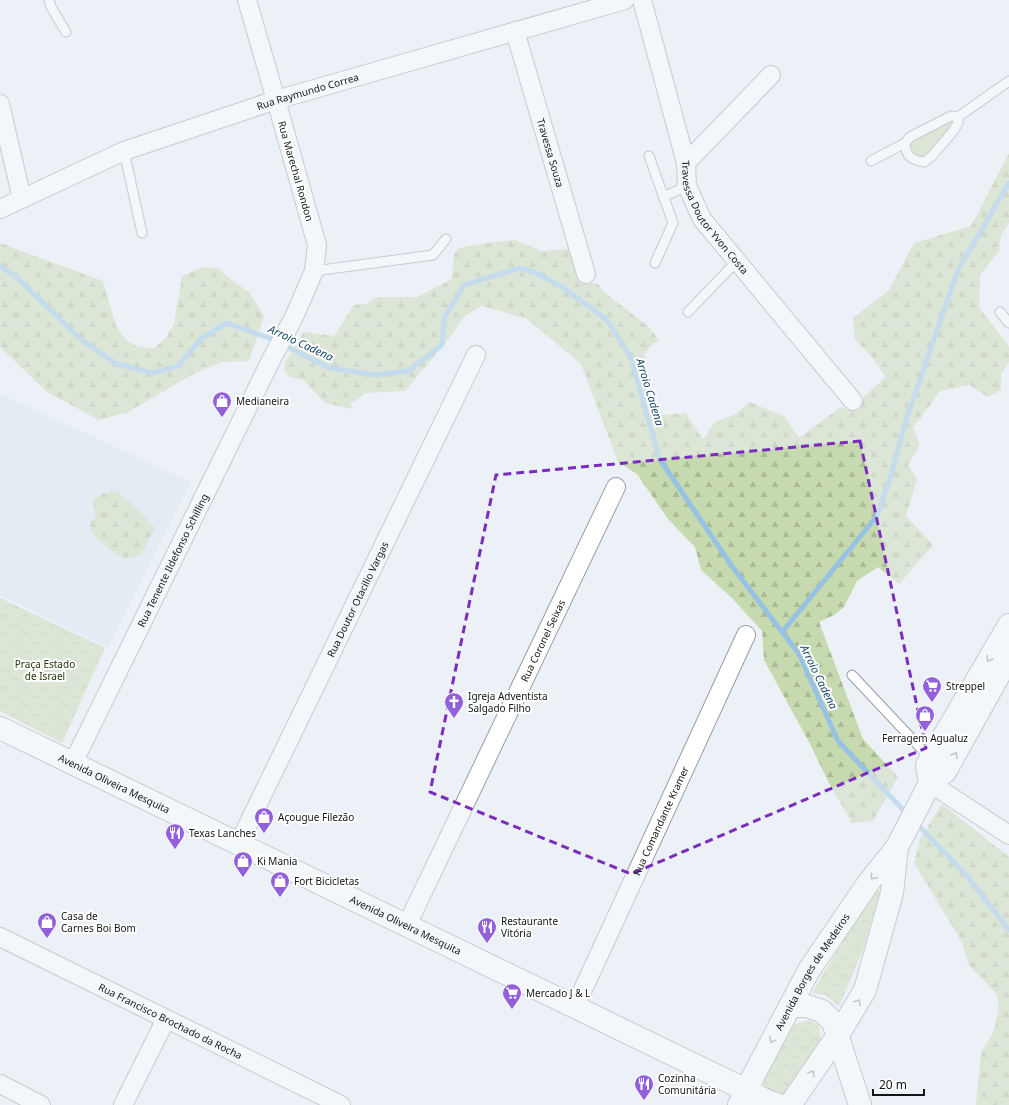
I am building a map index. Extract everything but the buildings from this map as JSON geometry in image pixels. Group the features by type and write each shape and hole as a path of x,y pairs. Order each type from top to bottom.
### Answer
{"main road":[{"path":"927,788 927,765 930,758 1009,625"},
{"name":"Avenida Borges de Medeiros","path":"742,1097 809,970 869,882 897,847 927,788 945,772 1009,657"},
{"name":"Avenida Oliveira Mesquita","path":"0,728 575,1007 742,1097 767,1101 779,1105"},
{"name":"Avenida Borges de Medeiros","path":"790,1105 838,1035 865,990 892,893 897,847"},
{"path":"790,1006 807,1006 822,1011 833,1022 860,1105"}],"street":[{"name":"Rua Marechal Rondon","path":"247,0 317,245 314,271 294,317"},
{"name":"Rua Raymundo Correa","path":"0,209 124,151 276,100 625,0"},
{"name":"Travessa Doutor Yvon Costa","path":"642,0 686,162 687,186 702,219 853,401"},
{"name":"Travessa Souza","path":"515,31 586,274"},
{"path":"686,162 771,75"},
{"path":"0,104 22,199"},
{"name":"Rua Tenente Ildefonso Schilling","path":"73,763 272,358 294,317"},
{"name":"Rua Doutor Otacilio Vargas","path":"239,843 476,355"},
{"name":"Rua Coronel Seixas","path":"407,925 616,487"},
{"name":"Rua Comandante Kramer","path":"575,1007 746,635"},
{"path":"927,788 1009,835"},
{"name":"Rua Francisco Brochado da Rocha","path":"0,937 166,1019 309,1098 341,1105"},
{"path":"124,1105 166,1019"},
{"path":"0,1084 41,1105"}],"lane":[{"path":"49,0 51,7 66,32"},
{"path":"871,162 905,143 910,137 951,116 958,117 1009,81"},
{"path":"905,143 905,152 911,158 924,162 936,152 951,134 958,123 958,117"},
{"path":"124,151 142,233"},
{"path":"649,156 673,223 655,263"},
{"path":"663,197 687,186"},
{"path":"314,271 433,255 446,239"},
{"path":"688,312 737,261"},
{"path":"1000,312 1009,323"},
{"path":"852,675 930,758"}],"highlighted area":[{"path":"860,441 926,748 631,874 430,792 496,475"}],"shaded area":[{"path":"0,394 191,482 108,647 0,595"}],"green space":[{"path":"950,121 950,128 925,157 918,159 909,150 910,144 920,136"},
{"path":"1009,153 1009,223 1001,235 999,251 980,275 979,307 1009,347 1009,362 1001,374 1001,390 988,397 969,385 940,391 913,428 920,445 908,465 917,479 906,516 933,545 899,584 878,567 857,581 844,607 834,615 819,622 863,739 898,777 873,821 852,823 829,783 809,742 764,660 762,631 732,598 701,570 695,547 668,519 637,474 618,462 581,364 526,318 481,306 464,317 450,337 405,391 365,393 351,403 352,409 325,403 303,380 290,377 285,372 284,364 304,332 334,336 354,305 367,304 377,297 417,297 452,279 454,254 459,248 515,240 542,251 570,249 587,283 597,283 605,293 648,326 659,340 649,347 645,355 643,381 657,410 663,415 686,413 703,440 715,422 736,414 749,402 784,416 799,438 841,407 849,410 886,377 871,356 855,340 853,318 889,290 914,243 971,226"},
{"path":"0,243 103,281 116,326 126,340 138,347 154,348 166,338 174,324 182,276 203,267 218,268 249,292 264,316 249,361 222,362 193,374 128,412 99,420 47,392 0,347"},
{"path":"116,490 155,528 140,556 124,558 116,555 91,532 90,522 96,517 93,500 102,494"},
{"name":"Praça Estado de Israel","path":"0,598 105,648 62,743 0,711"},
{"path":"942,804 1009,857 1009,1105 976,1105 981,1053 994,1031 999,1006 996,993 968,964 962,942 914,863 920,839"},
{"path":"874,889 880,891 863,950 839,1006 825,995 812,993"},
{"path":"809,1020 819,1025 821,1039 786,1093 775,1097 765,1090 763,1080 794,1024"}],"waterway":[{"path":"783,631 877,516 892,472 905,423 958,270 1009,183"},
{"name":"Arroio Cadena","path":"0,266 15,276 84,342 117,364 153,373 178,366 202,338 227,323 272,339 329,368 376,375 408,371 442,345 444,318 464,285 519,268 536,273 564,288 607,320 631,358 659,458 731,565 799,654 838,741 908,815"},
{"name":"Arroio Cadena","path":"915,822 967,876 1009,930"}],"place":[{"name":"Medianeira","path":"222,418"},
{"name":"Streppel","path":"932,703"},
{"name":"Igreja Adventista Salgado Filho","path":"454,719"},
{"name":"Ferragem Agualuz","path":"925,732"},
{"name":"Açougue Filezão","path":"264,834"},
{"name":"Texas Lanches","path":"175,850"},
{"name":"Ki Mania","path":"243,878"},
{"name":"Fort Bicicletas","path":"280,898"},
{"name":"Casa de Carnes Boi Bom","path":"47,939"},
{"name":"Restaurante Vitória","path":"487,944"},
{"name":"Mercado J & L","path":"512,1010"},
{"name":"Cozinha Comunitária","path":"644,1101"}]}
